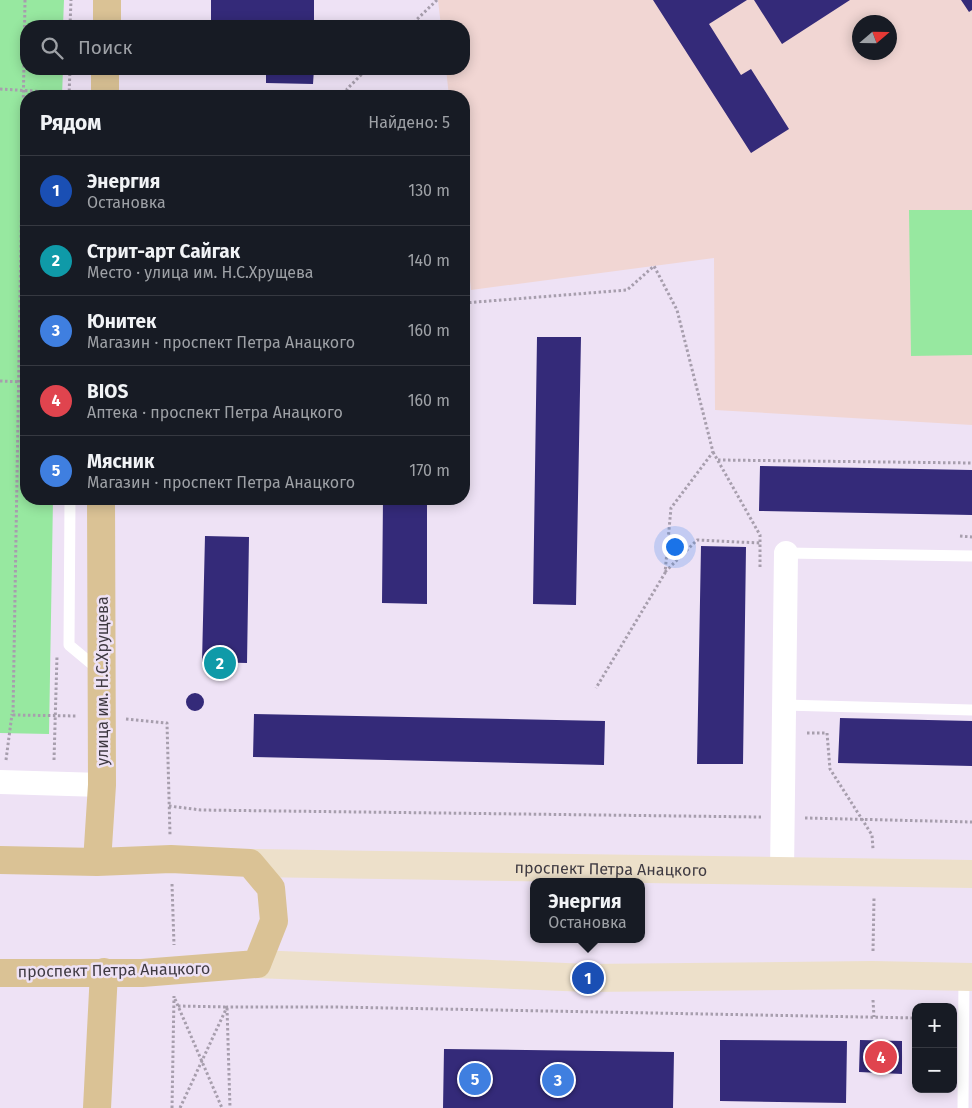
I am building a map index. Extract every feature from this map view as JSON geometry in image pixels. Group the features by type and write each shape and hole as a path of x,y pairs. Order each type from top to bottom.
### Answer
{"main road":[{"path":"106,20 107,0"},
{"name":"улица им. Н.С.Хрущева","path":"96,862 102,785 101,505"},
{"name":"проспект Петра Анацкого","path":"0,860 96,862 171,859 250,863 972,874"},
{"path":"250,863 271,888 274,921 257,964"},
{"name":"проспект Петра Анацкого","path":"0,973 178,971 257,964 588,978 872,975 968,977"},
{"path":"97,1108 104,972"}],"street":[{"path":"782,872 786,553"},
{"path":"2,782 102,785"}],"lane":[{"path":"70,505 69,645 102,673"},
{"path":"786,553 972,556"},
{"path":"784,705 972,710"},
{"path":"963,1108 968,977"}],"path":[{"path":"70,0 70,20"},
{"path":"416,20 437,0"},
{"path":"69,90 70,75"},
{"path":"347,90 361,75"},
{"path":"89,90 105,86"},
{"path":"0,89 20,91"},
{"path":"470,303 627,290 654,266 677,310 712,452 671,508 665,573"},
{"path":"0,381 20,382"},
{"path":"717,460 972,462"},
{"path":"596,688 665,573 698,540 760,543"},
{"path":"2,782 13,709"},
{"path":"169,806 201,810 783,817 972,822"},
{"path":"872,975 875,872"},
{"path":"174,996 222,1108"},
{"path":"178,1006 336,1007 912,1018"},
{"path":"180,1108 227,1007"},
{"path":"227,1007 230,1108"}],"shaded area":[{"path":"438,0 972,0 972,425 715,410 714,258 471,290 470,90 448,90 447,75 470,75 470,20 440,20"}],"green space":[{"path":"0,0 64,0 63,20 20,20 20,75 63,75 62,90 20,90 20,505 53,505 49,734 0,733"},
{"path":"909,210 972,210 972,355 911,356"}],"building":[{"path":"211,0 314,0 314,20 211,20"},
{"path":"653,0 747,0 709,24 741,75 751,69 789,129 751,153"},
{"path":"754,0 850,0 782,44"},
{"path":"961,0 972,0 972,10 969,12"},
{"path":"266,75 314,75 313,84 266,83"},
{"path":"537,337 581,337 576,605 533,604"},
{"path":"760,466 972,470 972,515 759,511"},
{"path":"383,505 427,505 427,604 382,603"},
{"path":"205,536 249,537 247,663 202,662"},
{"path":"701,546 746,547 743,764 697,764"},
{"path":"195,693 201,696 204,702 201,708 195,711 189,708 186,702 189,696"},
{"path":"254,714 605,721 604,765 253,757"},
{"path":"840,718 972,721 972,766 838,763"},
{"path":"720,1040 847,1041 846,1103 720,1101"},
{"path":"860,1040 902,1041 902,1074 859,1072"},
{"path":"444,1049 674,1052 673,1108 443,1108"}],"place":[{"name":"Стрит-арт Сайгак","path":"220,663"},
{"name":"Энергия","path":"588,978"},
{"name":"BIOS","path":"881,1057"},
{"name":"Мясник","path":"475,1079"},
{"name":"Юнитек","path":"558,1080"}]}
